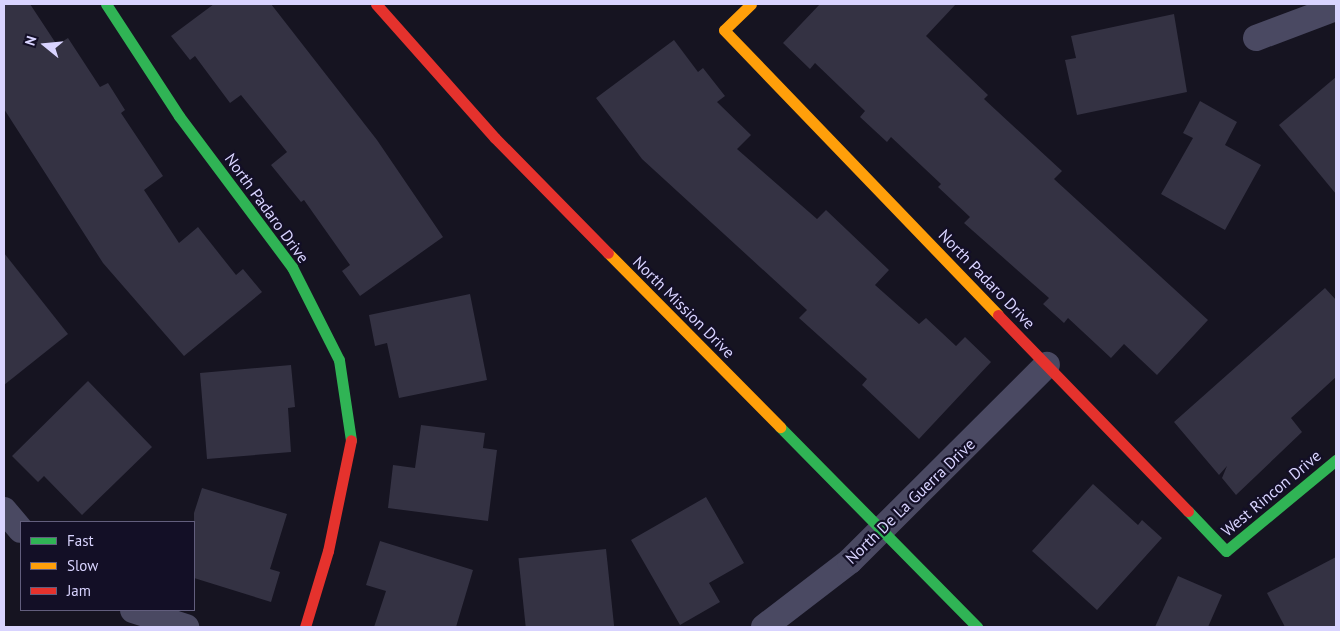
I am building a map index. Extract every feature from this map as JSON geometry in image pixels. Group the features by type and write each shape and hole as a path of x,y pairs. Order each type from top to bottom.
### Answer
{"street":[{"name":"North Mission Drive","path":"376,4 495,138 977,627"},
{"name":"North Padaro Drive","path":"751,4 724,30 1226,551"},
{"name":"North Padaro Drive","path":"113,6 179,116 292,267 339,360 351,442 328,551 305,627"},
{"path":"1256,38 1336,8"},
{"name":"North De La Guerra Drive","path":"764,627 881,530 1047,365"},
{"name":"West Rincon Drive","path":"1226,551 1336,460"},
{"path":"4,510 20,529"},
{"path":"136,611 186,627"}],"building":[{"path":"4,4 30,4 57,45 68,38 100,87 108,83 125,110 121,113 163,176 144,190 179,243 198,227 236,275 243,269 262,292 184,356 103,263 4,109"},
{"path":"214,4 271,4 377,140 443,237 360,296 342,271 350,265 304,200 301,202 271,165 287,152 241,95 230,103 195,56 190,60 171,36"},
{"path":"820,4 956,4 926,36 988,95 984,99 1062,171 1054,179 1208,320 1157,375 1124,344 1111,358 1068,318 1064,323 1043,304 1049,298 964,223 970,217 938,187 941,184 891,137 887,142 860,117 865,111 815,63 810,69 783,43"},
{"path":"1174,14 1187,92 1077,115 1065,60 1076,58 1071,36"},
{"path":"674,40 698,72 703,68 725,96 717,102 751,135 737,149 817,219 826,210 889,270 875,285 919,324 926,318 956,346 965,337 991,362 919,439 862,385 867,379 799,318 807,310 642,159 596,98"},
{"path":"1336,77 1336,194 1279,125"},
{"path":"1200,101 1237,122 1225,145 1261,165 1225,230 1161,194 1193,138 1183,133"},
{"path":"4,253 68,334 4,385"},
{"path":"1325,288 1336,300 1336,377 1291,418 1302,432 1236,495 1222,478 1227,466 1219,475 1174,422"},
{"path":"470,294 487,380 399,398 387,343 375,346 369,315"},
{"path":"291,365 295,407 288,408 291,452 207,459 200,373"},
{"path":"88,381 152,447 82,515 44,476 38,482 12,456"},
{"path":"421,425 485,433 483,448 497,450 488,521 388,508 393,465 415,468"},
{"path":"1093,484 1138,525 1142,520 1162,538 1097,610 1032,551"},
{"path":"202,488 287,514 270,569 280,572 271,602 195,578 194,513"},
{"path":"706,497 744,563 709,583 720,602 680,625 631,540"},
{"path":"380,541 473,570 456,627 374,627 386,591 366,585"},
{"path":"606,549 614,627 526,627 518,558"},
{"path":"1336,557 1336,627 1285,627 1267,593"},
{"path":"1178,576 1222,595 1208,627 1155,627"}],"traffic: fast":[{"path":"106,4 179,116 292,267 339,360 351,440"},
{"path":"780,427 977,627"},
{"path":"1188,511 1226,551 1336,460"}],"traffic: slow":[{"path":"751,4 724,30 998,315"},
{"path":"608,253 780,427"}],"traffic: jam":[{"path":"376,4 495,138 608,253"},
{"path":"998,315 1188,511"},
{"path":"305,627 328,551 351,440"}]}
